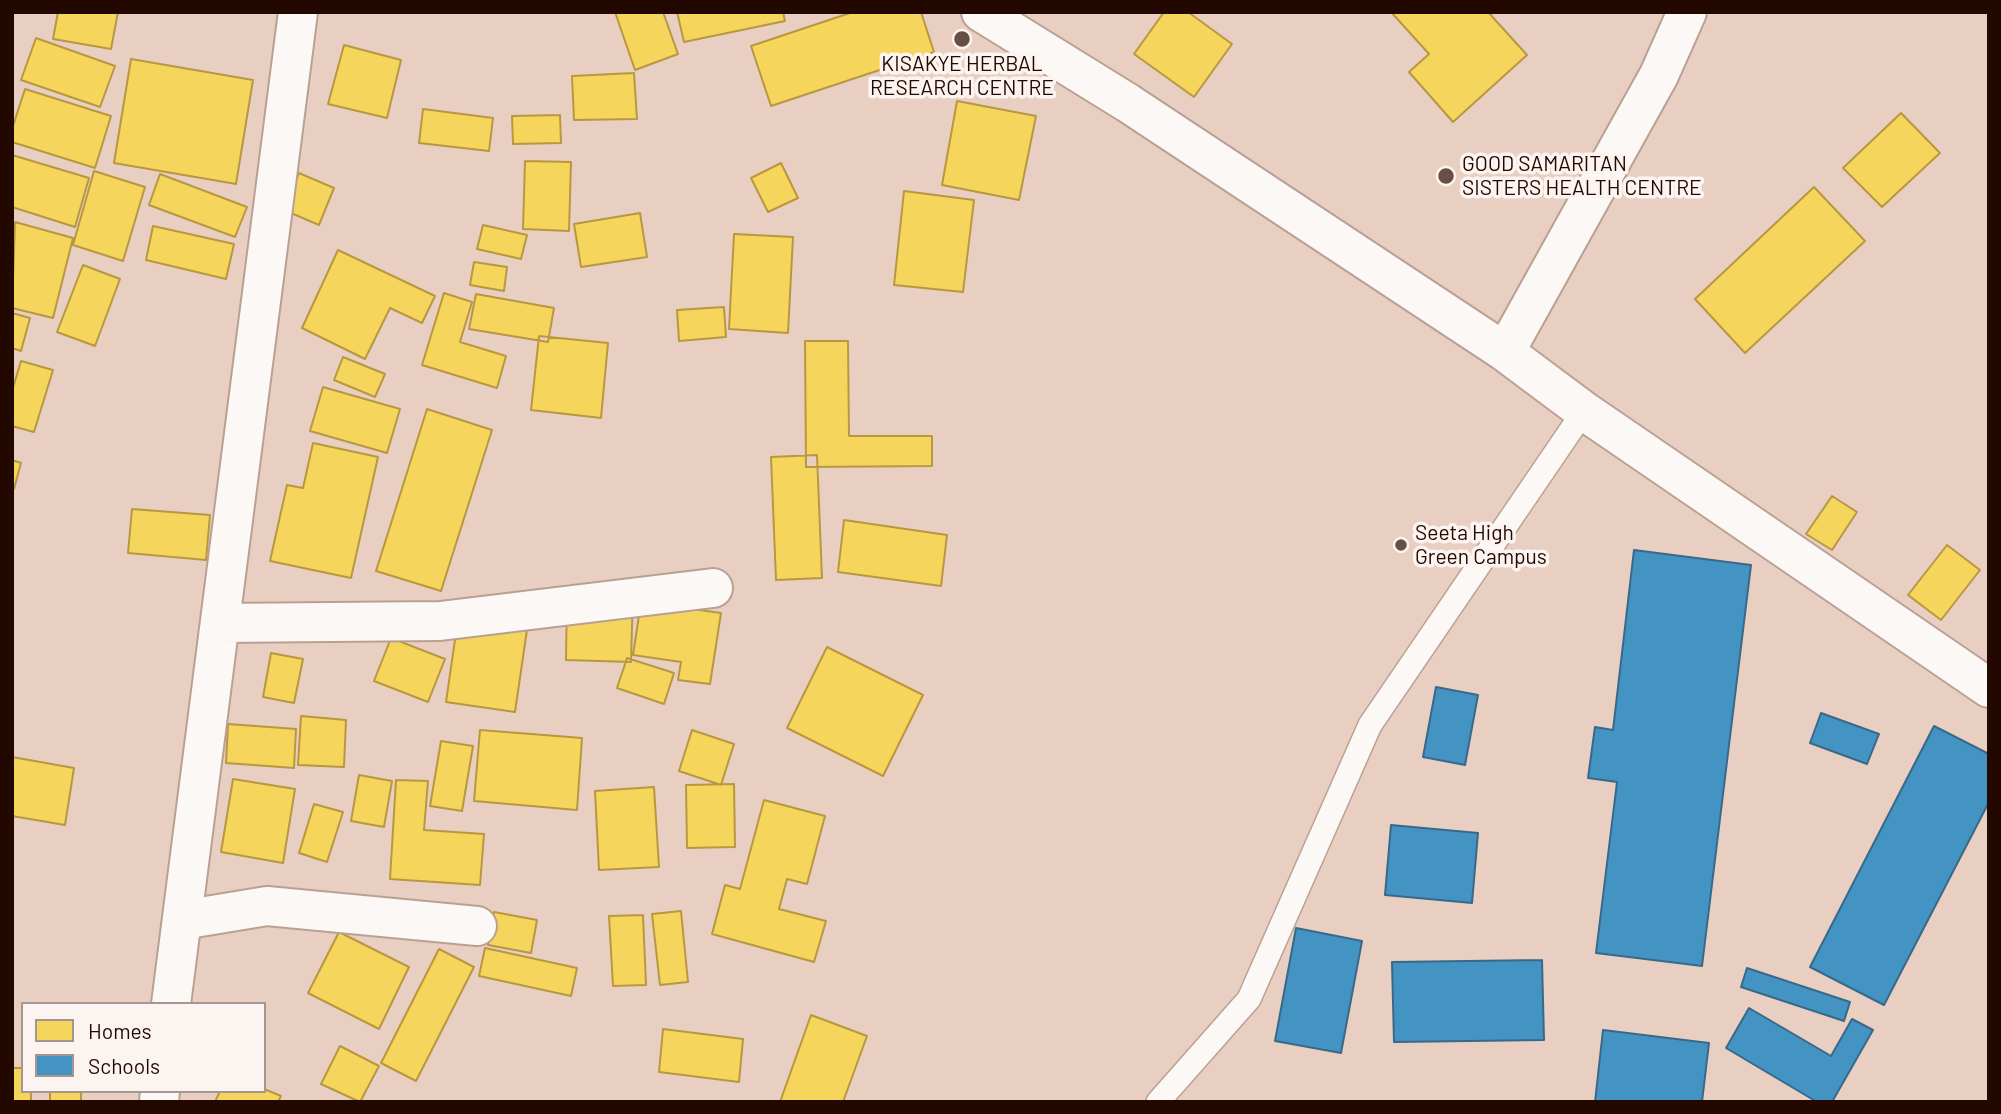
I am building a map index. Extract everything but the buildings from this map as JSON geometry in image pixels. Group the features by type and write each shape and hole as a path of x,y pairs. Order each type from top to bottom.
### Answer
{"street":[{"path":"171,1002 298,12"},
{"path":"981,12 1128,103 1505,352 1584,411 1989,688"},
{"path":"1505,352 1659,75 1687,12"},
{"path":"220,623 440,621 713,588"},
{"path":"182,920 267,906 477,926"}],"lane":[{"path":"1158,1102 1249,999 1370,725 1584,411"}],"place":[{"name":"KISAKYE HERBAL RESEARCH CENTRE","path":"962,39"},
{"name":"GOOD SAMARITAN SISTERS HEALTH CENTRE","path":"1446,176"},
{"name":"Seeta High Green Campus","path":"1401,545"}]}
